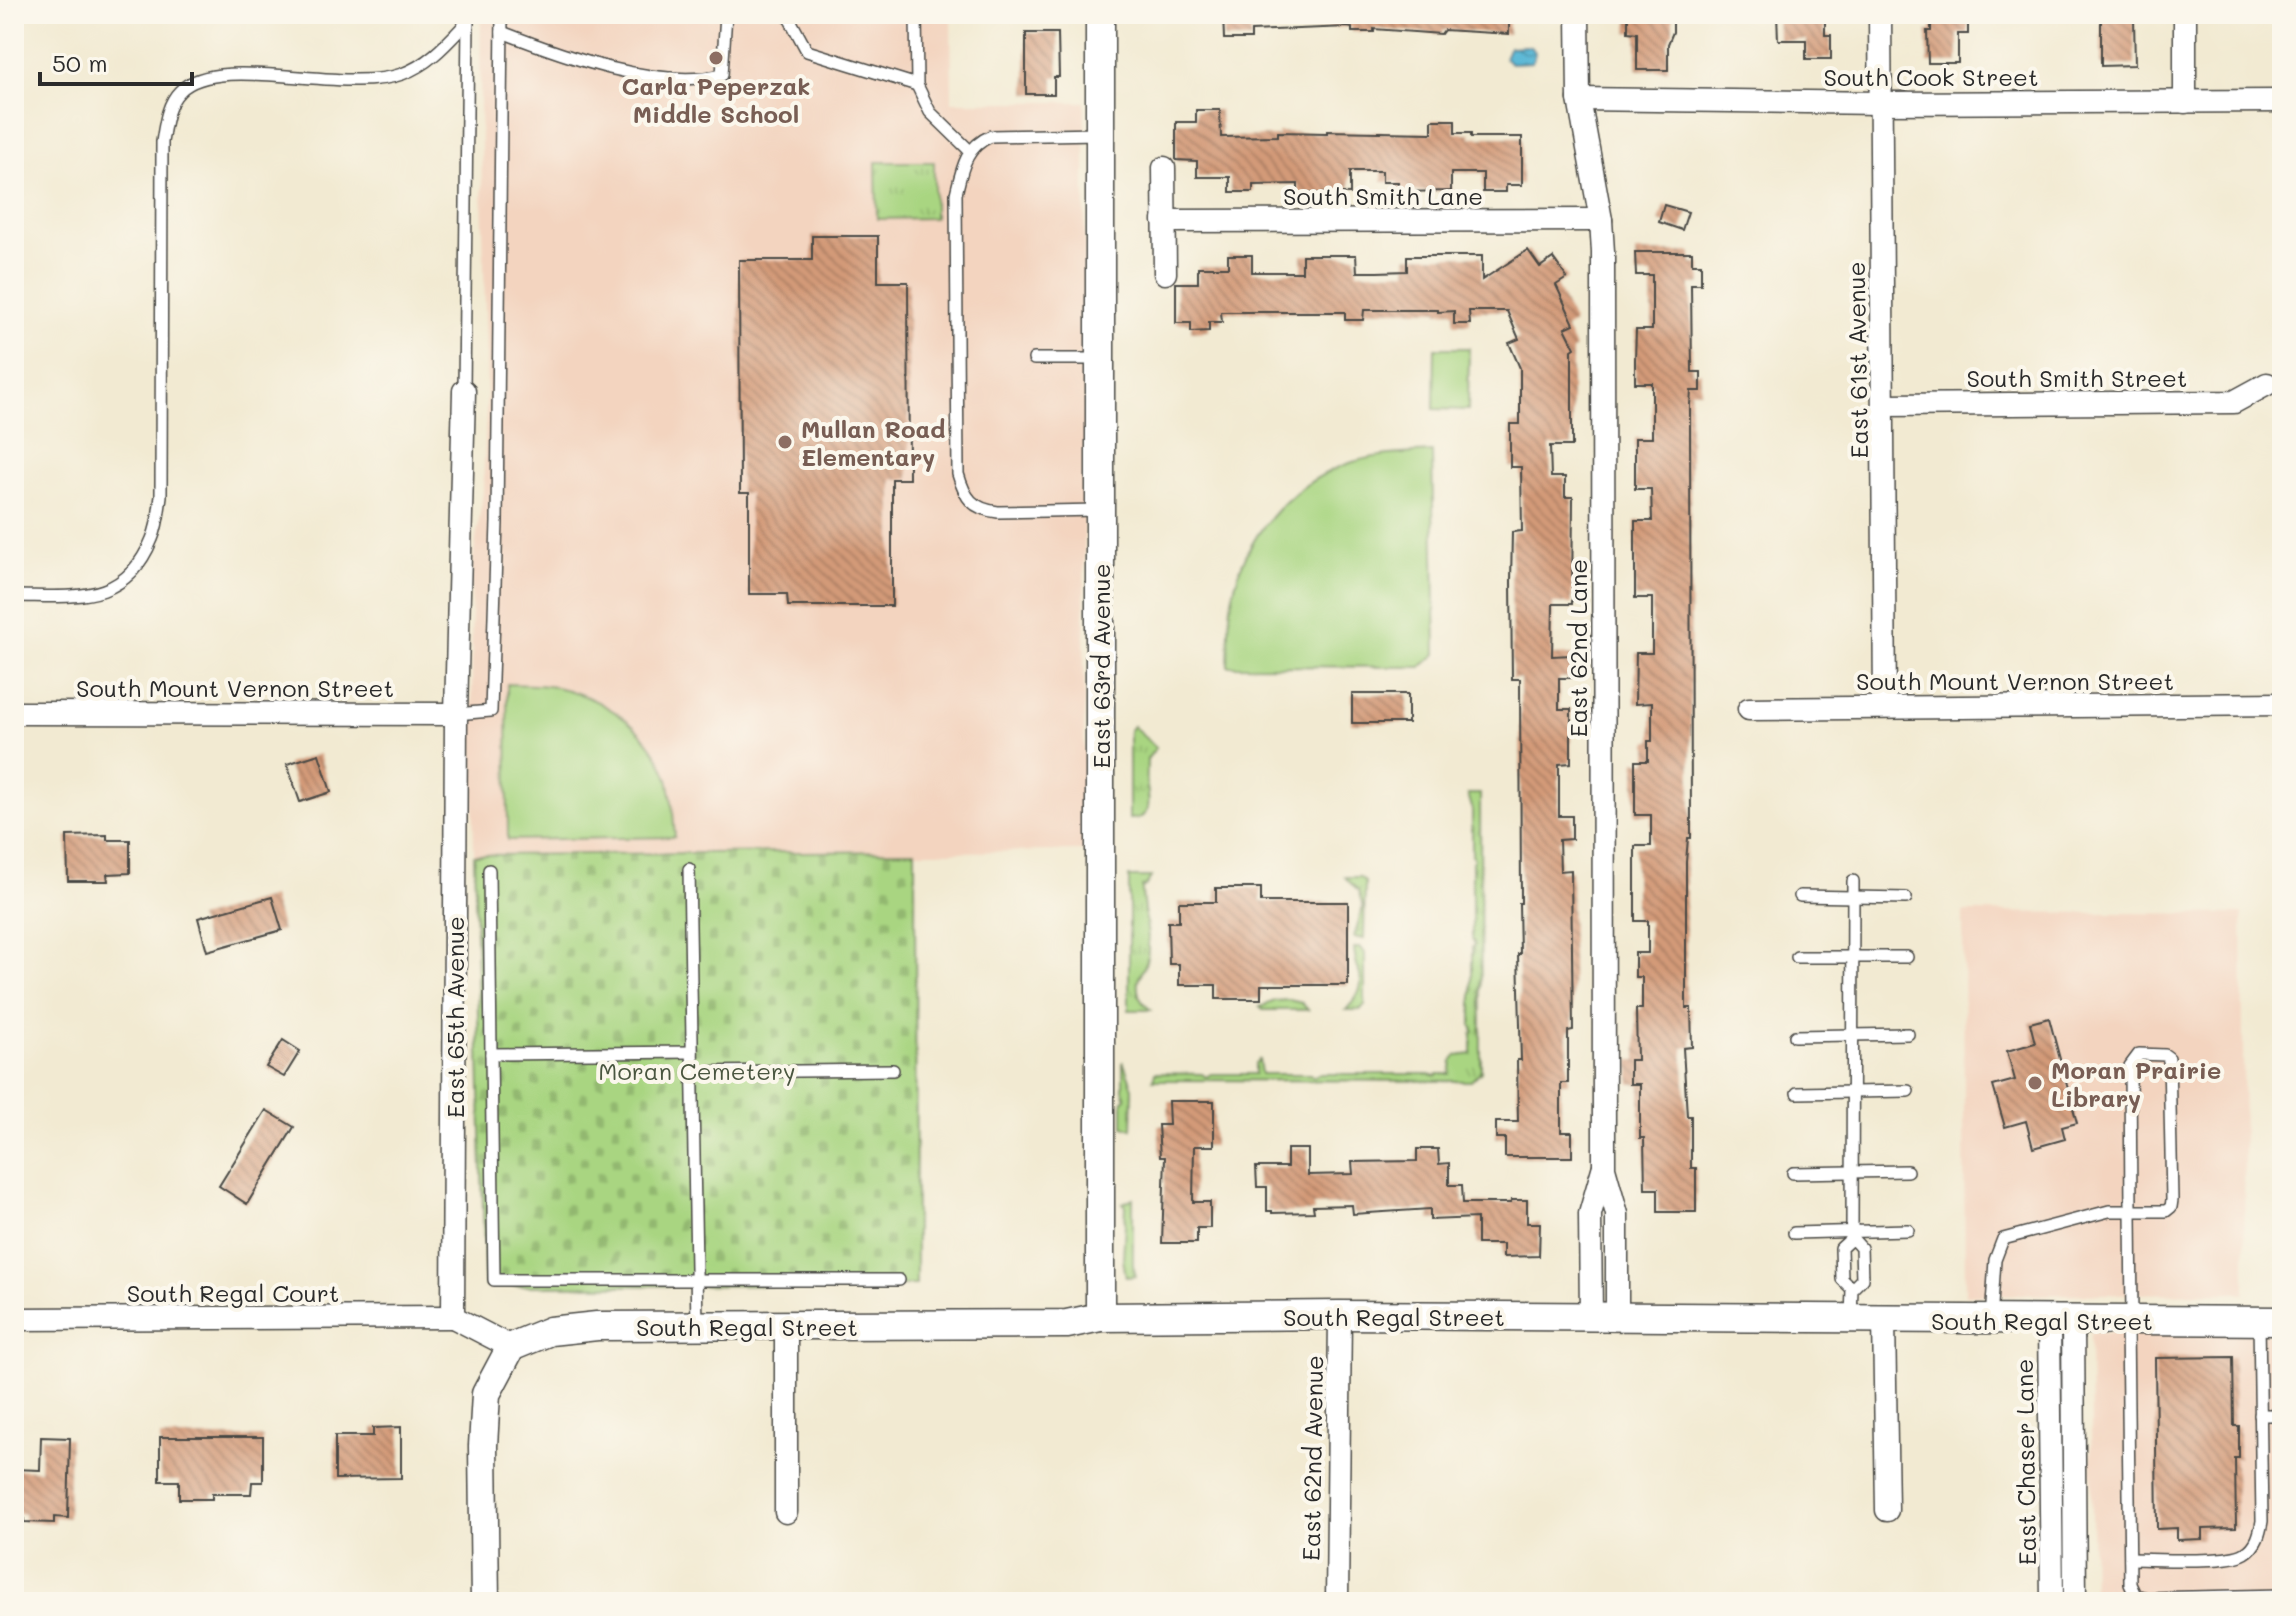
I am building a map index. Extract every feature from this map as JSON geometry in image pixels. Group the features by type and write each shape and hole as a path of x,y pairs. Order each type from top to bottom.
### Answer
{"street":[{"name":"East 63rd Avenue","path":"1100,14 1100,1317"},
{"path":"1578,14 1579,99"},
{"name":"East 61st Avenue","path":"1880,14 1885,706"},
{"path":"2185,14 2185,102"},
{"name":"South Cook Street","path":"1579,99 1880,103 2282,101"},
{"name":"East 62nd Lane","path":"1579,99 1601,220 1603,252 1604,1168 1617,1214 1604,1318"},
{"path":"1164,168 1165,273"},
{"name":"South Smith Lane","path":"1164,221 1601,220"},
{"name":"South Smith Street","path":"1884,405 2234,402 2267,384"},
{"name":"East 65th Avenue","path":"453,1317 456,714 464,391"},
{"name":"South Mount Vernon Street","path":"1749,709 2282,704"},
{"name":"South Mount Vernon Street","path":"14,713 456,714"},
{"name":"East 62nd Lane","path":"1604,1168 1590,1214 1591,1251 1604,1318"},
{"name":"South Regal Street","path":"511,1347 550,1331 597,1326 1067,1324 1100,1317 1340,1315 2271,1321"},
{"name":"East 62nd Avenue","path":"1337,1602 1340,1315"},
{"path":"453,1317 511,1347 486,1394 483,1446 485,1602"},
{"name":"South Regal Court","path":"14,1319 453,1317"},
{"path":"1884,1319 1887,1510"},
{"name":"East Chaser Lane","path":"2052,1602 2061,1321"},
{"name":"East Chaser Lane","path":"2061,1321 2075,1602"},
{"path":"786,1327 786,1512"}],"lane":[{"path":"456,714 491,711 497,522 502,14"},
{"path":"502,32 558,54 644,74 707,78 722,75 726,14"},
{"path":"787,14 807,51 917,85"},
{"path":"916,14 917,85 930,112 970,151"},
{"path":"464,391 468,17"},
{"path":"14,596 86,596 109,590 141,560 153,537 161,496 162,142 166,115 178,92 193,80 220,73 340,81 377,80 400,75 422,65 443,48 468,17"},
{"path":"1100,134 991,136 978,142 970,151 956,194 958,474 963,493 972,504 983,510 998,512 1100,510"},
{"path":"1034,359 1100,359"},
{"path":"689,869 697,1326"},
{"path":"489,870 494,1280 899,1280"},
{"path":"1851,1319 1852,1289 1862,1279 1861,1248 1852,1235 1853,881"},
{"path":"1800,896 1906,898"},
{"path":"1797,957 1907,957"},
{"path":"1795,1036 1908,1034"},
{"path":"491,1054 692,1052"},
{"path":"1991,1320 1995,1260 2003,1239 2109,1211 2131,1211 2166,1211 2171,1207 2171,1067 2165,1055 2139,1054 2130,1066 2131,1211 2130,1584 2135,1595 2147,1598 2282,1595"},
{"path":"692,1072 893,1070"},
{"path":"1797,1093 1908,1091"},
{"path":"1793,1173 1907,1171"},
{"path":"1794,1233 1852,1235 1908,1230"},
{"path":"1852,1235 1841,1248 1842,1279 1852,1289"},
{"path":"2130,1559 2229,1558 2245,1553 2260,1537 2260,1415 2271,1321"},
{"path":"2260,1415 2282,1415"}],"shaded area":[{"name":"Mullan Road Elementary","path":"481,14 951,14 952,102 1085,102 1084,851 474,855 471,573 483,493 487,392"},
{"path":"1963,912 2242,914 2245,1293 1965,1295"},
{"path":"2090,1333 2282,1333 2282,1602 2093,1602"}],"green space":[{"path":"876,162 934,162 934,218 877,219"},
{"path":"1435,348 1469,348 1468,410 1434,409"},
{"path":"1432,452 1436,654 1421,667 1228,666 1235,586 1252,545 1278,509 1313,481 1353,462"},
{"path":"507,684 568,690 600,703 628,722 651,746 667,776 675,837 508,840"},
{"path":"1133,726 1156,748 1147,759 1147,809 1142,817 1129,819 1129,731"},
{"path":"1468,794 1480,794 1481,1071 1471,1081 1153,1080 1155,1073 1202,1074 1206,1077 1211,1074 1255,1074 1255,1063 1259,1060 1261,1074 1310,1074 1313,1077 1319,1074 1450,1074 1456,1056 1472,1054 1474,1031 1474,859 1472,808"},
{"name":"Moran Cemetery","path":"915,851 916,1285 485,1286 474,855"},
{"path":"1129,877 1151,877 1142,887 1148,952 1138,985 1141,999 1151,1010 1129,1010"},
{"path":"1345,877 1360,877 1365,882 1364,939 1354,937 1363,907 1358,891"},
{"path":"1354,948 1361,948 1365,953 1365,1005 1360,1010 1346,1010 1361,985"},
{"path":"1275,1001 1302,1003 1308,1010 1263,1010 1260,1007"},
{"path":"1123,1061 1133,1088 1132,1129 1123,1126 1123,1100 1126,1098"},
{"path":"1133,1198 1133,1265 1136,1276 1126,1277 1123,1259 1126,1206 1123,1203"}],"water":[{"path":"1529,46 1535,52 1532,62 1511,63 1505,58 1509,47"}],"building":[{"path":"1223,14 1509,14 1509,34 1444,30 1441,34 1374,29 1374,32 1352,32 1352,28 1348,27 1251,31 1251,39 1224,39"},
{"path":"1628,14 1673,14 1668,70 1637,70 1637,33 1628,32"},
{"path":"1777,14 1825,14 1825,35 1831,35 1831,59 1806,59 1806,40 1778,40"},
{"path":"1931,14 1968,14 1968,34 1958,34 1958,63 1928,63 1927,31 1931,31"},
{"path":"2101,14 2130,14 2130,19 2134,19 2135,65 2101,66"},
{"path":"1026,33 1058,33 1059,77 1054,77 1054,94 1026,94"},
{"path":"1196,110 1220,110 1221,137 1327,131 1432,133 1432,120 1455,120 1455,133 1471,133 1471,137 1522,137 1522,185 1506,185 1506,192 1483,192 1483,173 1451,173 1451,191 1398,192 1398,182 1382,182 1382,171 1350,171 1350,194 1298,193 1298,184 1253,185 1253,192 1230,192 1230,177 1197,177 1197,161 1176,160 1176,122 1196,122"},
{"path":"1664,205 1688,212 1682,230 1659,222"},
{"path":"812,236 878,236 878,282 908,282 909,479 892,479 892,606 788,606 787,594 749,594 749,493 740,493 739,260 812,260"},
{"path":"1528,250 1540,267 1553,258 1567,278 1556,285 1574,324 1565,328 1575,348 1572,350 1572,446 1550,446 1551,477 1565,477 1565,497 1573,497 1572,604 1553,604 1552,656 1572,655 1573,678 1559,678 1559,709 1571,709 1571,763 1559,764 1559,816 1572,816 1572,839 1559,840 1560,871 1571,870 1573,1030 1568,1031 1568,1083 1561,1083 1561,1132 1572,1132 1572,1157 1505,1157 1505,1138 1496,1138 1496,1122 1518,1122 1517,1060 1521,1060 1518,954 1521,903 1520,679 1512,679 1511,582 1512,532 1522,531 1521,467 1510,467 1510,424 1520,424 1520,368 1509,343 1519,339 1507,311 1469,311 1470,324 1454,324 1454,311 1438,310 1364,310 1363,320 1345,320 1345,312 1221,312 1222,322 1209,322 1209,331 1191,332 1191,323 1176,323 1176,283 1198,283 1198,267 1228,267 1228,255 1252,255 1252,272 1302,272 1302,255 1356,255 1357,272 1407,271 1407,256 1482,256 1482,280"},
{"path":"1635,252 1692,252 1692,264 1701,264 1701,284 1691,284 1692,372 1701,372 1701,391 1691,391 1690,405 1691,838 1688,838 1686,862 1686,1008 1691,1008 1692,1047 1683,1048 1687,1116 1691,1116 1691,1168 1696,1168 1696,1212 1658,1212 1658,1189 1645,1189 1644,1138 1640,1138 1640,1084 1630,1084 1630,1060 1637,1060 1636,1009 1642,1009 1642,977 1635,977 1635,953 1648,953 1648,921 1635,921 1635,846 1651,846 1651,815 1635,815 1635,761 1648,761 1648,741 1652,741 1652,703 1635,704 1636,653 1652,653 1652,598 1635,598 1635,521 1652,521 1651,489 1635,489 1635,438 1652,438 1652,383 1635,383 1635,360 1636,330 1652,330 1652,275 1636,275"},
{"path":"1352,694 1408,694 1408,723 1352,723"},
{"path":"319,754 331,792 300,802 287,764"},
{"path":"107,835 107,840 130,840 130,873 107,874 108,881 68,881 67,836"},
{"path":"1216,888 1261,888 1261,902 1348,902 1348,985 1261,985 1261,999 1216,999 1216,985 1179,985 1179,964 1169,964 1168,922 1179,922 1179,902 1216,902"},
{"path":"272,897 282,930 207,951 198,918"},
{"name":"Moran Prairie Library","path":"2049,1018 2077,1123 2062,1127 2065,1139 2033,1148 2026,1121 2005,1127 1993,1086 2015,1080 2007,1051 2035,1043 2030,1023"},
{"path":"283,1040 300,1051 284,1077 266,1067"},
{"path":"1168,1101 1214,1101 1214,1146 1194,1146 1193,1202 1210,1202 1210,1228 1197,1228 1197,1243 1162,1243 1165,1157 1160,1157 1158,1125 1169,1125"},
{"path":"266,1110 294,1127 247,1204 219,1186"},
{"path":"1287,1149 1308,1149 1308,1175 1353,1174 1352,1162 1417,1161 1417,1149 1438,1149 1439,1164 1449,1163 1449,1185 1462,1185 1463,1203 1527,1200 1527,1223 1540,1223 1539,1256 1503,1257 1503,1244 1477,1244 1477,1218 1430,1220 1430,1209 1353,1214 1352,1205 1313,1206 1314,1212 1267,1211 1267,1187 1257,1187 1256,1167 1287,1167"},
{"path":"2233,1357 2234,1426 2239,1426 2239,1458 2235,1458 2236,1528 2202,1529 2202,1539 2177,1540 2177,1528 2157,1529 2155,1358"},
{"path":"401,1427 401,1478 335,1479 335,1436 373,1436 373,1428"},
{"path":"41,1437 70,1438 68,1518 54,1517 54,1523 24,1522 24,1514 14,1513 14,1469 40,1470"},
{"path":"160,1437 263,1437 263,1482 252,1482 251,1494 212,1494 212,1499 179,1499 179,1481 160,1481"}],"place":[{"name":"Carla Peperzak Middle School","path":"716,58"},
{"name":"Mullan Road Elementary","path":"785,442"},
{"name":"Moran Prairie Library","path":"2035,1083"}]}
